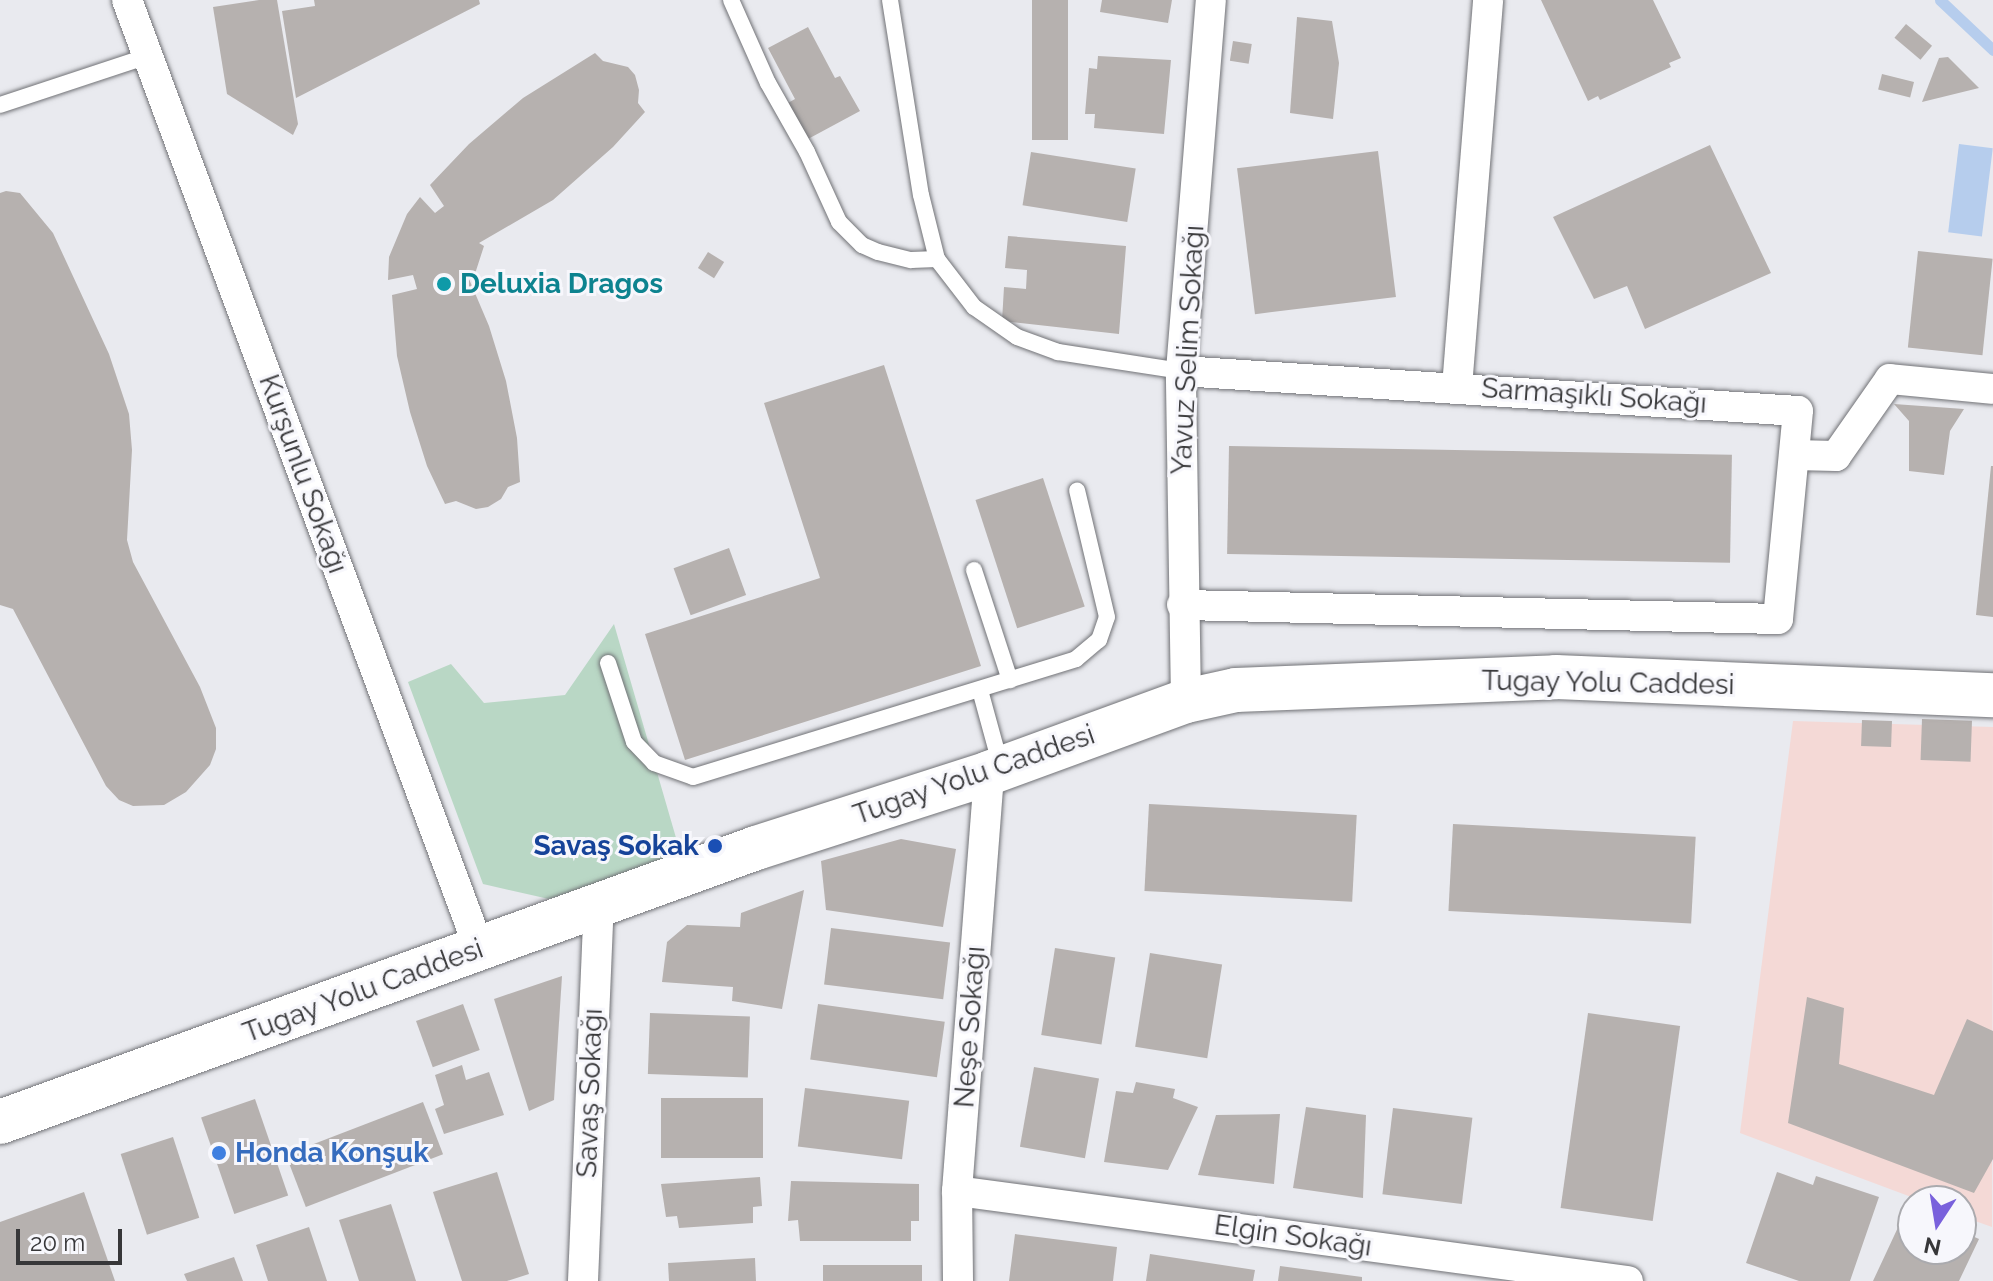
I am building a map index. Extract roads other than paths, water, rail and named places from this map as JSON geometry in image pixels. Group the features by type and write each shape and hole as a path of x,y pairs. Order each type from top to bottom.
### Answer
{"main road":[{"name":"Tugay Yolu Caddesi","path":"0,1122 756,848 995,771 1186,701 1236,690 1556,677 1993,695"}],"street":[{"name":"Kurşunlu Sokağı","path":"127,0 479,948"},
{"name":"Yavuz Selim Sokağı","path":"1186,701 1182,605 1181,371 1211,0"},
{"path":"1457,387 1488,0"},
{"name":"Sarmaşıklı Sokağı","path":"1181,371 1798,411 1778,619 1182,605"},
{"path":"1794,455 1836,456 1890,379 1993,389"},
{"name":"Neşe Sokağı","path":"958,1281 957,1191 995,771"},
{"name":"Savaş Sokağı","path":"583,1281 587,1112 599,905"},
{"name":"Elgin Sokağı","path":"957,1191 1610,1280"}],"lane":[{"path":"731,0 768,83 807,152 839,222 849,234 878,252 911,260 937,259"},
{"path":"890,0 921,195 937,259 974,307 1017,337 1058,352 1181,371"},
{"path":"0,105 148,56"},
{"path":"608,663 634,742 654,763 693,777 1076,659 1089,651 1105,629 1107,617 1077,490"},
{"path":"974,570 1010,680"},
{"path":"980,690 995,771"}],"water":[{"path":"1959,144 1993,148 1982,236 1948,232"}],"waterway":[{"path":"1940,0 1993,50"}],"place":[{"name":"Deluxia Dragos","path":"444,284"},
{"name":"Savaş Sokak","path":"715,846"},
{"name":"Honda Konşuk","path":"219,1153"}]}
